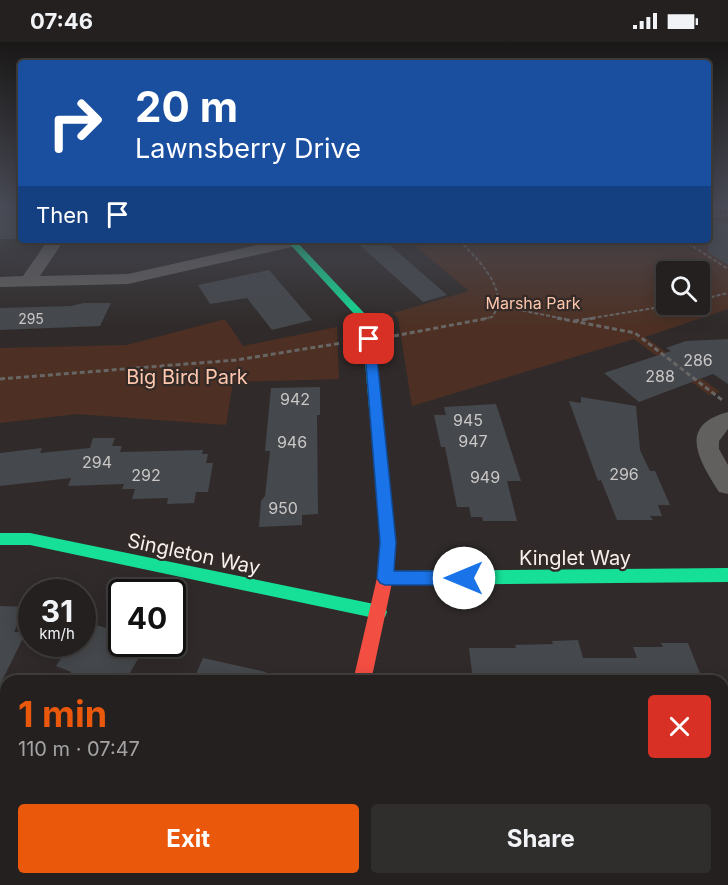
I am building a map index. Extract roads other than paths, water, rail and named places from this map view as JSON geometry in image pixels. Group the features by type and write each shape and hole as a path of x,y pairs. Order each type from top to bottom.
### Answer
{"street":[{"path":"28,282 51,247"},
{"path":"0,282 128,279 264,247"},
{"path":"297,247 361,316 367,327 388,542 379,612 363,675"},
{"path":"728,419 717,424 707,436 706,449 728,485"},
{"name":"Singleton Way","path":"0,540 30,539 379,612"},
{"name":"Kinglet Way","path":"385,578 728,575"}],"park label":[{"name":"Marsha Park","path":"533,303"},
{"name":"Big Bird Park","path":"187,377"}]}
